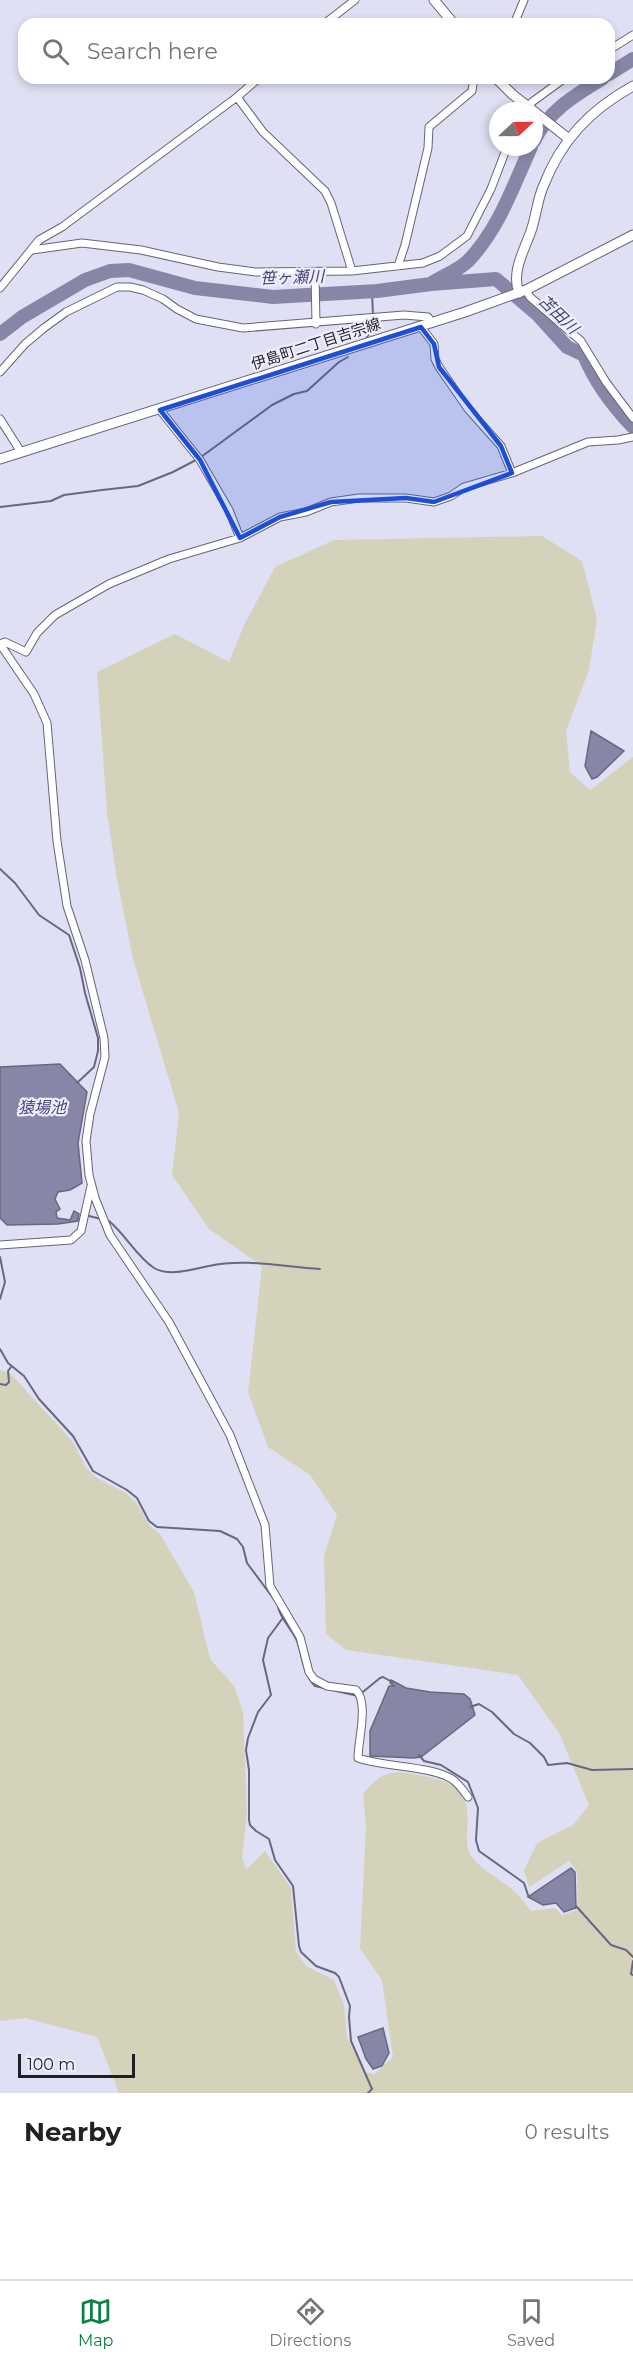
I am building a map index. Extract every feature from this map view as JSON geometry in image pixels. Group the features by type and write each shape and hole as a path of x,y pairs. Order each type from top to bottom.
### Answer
{"street":[{"path":"332,18 355,0"},
{"path":"434,0 449,18"},
{"path":"516,18 524,0"},
{"path":"615,46 633,35"},
{"path":"0,288 39,240 62,227 237,98 252,84"},
{"path":"398,266 428,148 429,127 472,91 473,84"},
{"path":"502,84 522,102"},
{"path":"535,102 558,84"},
{"path":"633,86 602,105 566,136 542,189 533,226 515,276 522,291 582,341 606,382 633,418"},
{"path":"237,98 263,132 325,191 352,271"},
{"path":"543,119 566,136"},
{"path":"32,250 82,243 141,250 218,267 256,272 315,274 423,263 440,256 467,236 491,189 504,156"},
{"name":"伊島町二丁目吉宗線","path":"0,459 421,327 508,297 633,236"},
{"path":"315,274 316,324"},
{"path":"0,372 25,344 66,312 117,287 143,290 196,319 220,325 261,328 282,324 316,324 404,315 428,317 432,323"},
{"path":"421,327 434,344 435,359 439,368 468,409 501,446 512,473"},
{"path":"160,410 199,458 229,510 240,538"},
{"path":"0,419 21,452"},
{"path":"468,1797 451,1778 358,1758 363,1705 359,1694 327,1686 314,1679 309,1672 300,1637 270,1586 265,1525 230,1435 169,1322 110,1235 91,1186 86,1159 90,1114 105,1057 104,1038 85,960 67,906 57,841 47,723 34,694 0,644 5,642 26,652 37,633 55,615 109,584 169,559 240,538 280,517 306,512 331,502 359,498 406,498 434,502 451,496 464,487 512,473 588,442 632,437"},
{"path":"0,1245 71,1240 81,1231 91,1186"}],"highlighted area":[{"path":"421,327 434,344 439,367 501,446 512,473 434,502 406,498 331,502 280,517 240,538 200,460 160,410"}],"shaded area":[{"path":"542,536 582,561 597,619 589,670 566,731 570,772 590,790 633,757 633,2093 119,2093 97,2037 25,2018 0,2021 0,1370 10,1373 74,1443 86,1468 97,1478 126,1493 138,1505 150,1526 160,1534 194,1592 210,1659 234,1686 243,1712 247,1813 242,1856 246,1870 265,1851 291,1888 296,1951 306,1966 334,1980 344,2005 347,2037 364,2072 375,2074 393,2057 382,1980 360,1949 366,1826 363,1794 379,1778 390,1773 413,1774 448,1783 456,1788 466,1804 468,1847 476,1862 514,1891 532,1911 555,1908 562,1915 578,1910 577,1871 569,1861 529,1887 524,1871 537,1843 573,1825 589,1805 559,1733 518,1675 346,1650 326,1634 324,1556 337,1515 310,1475 268,1447 248,1392 262,1266 209,1229 172,1175 179,1113 133,959 117,879 107,813 97,672 175,634 229,662 244,625 275,567 334,540"}],"water":[{"path":"591,731 624,751 592,779 585,766"},
{"name":"猿場池","path":"60,1064 87,1092 78,1143 82,1183 70,1190 58,1192 55,1199 60,1209 56,1212 57,1218 70,1220 74,1211 79,1214 78,1221 58,1224 7,1225 0,1218 0,1067"},
{"path":"391,1680 406,1688 464,1694 470,1699 475,1715 421,1757 370,1756 370,1731 389,1686 394,1686 390,1683"},
{"path":"571,1868 575,1872 576,1908 564,1912 556,1903 543,1905 528,1897"},
{"path":"383,2028 389,2053 382,2066 373,2069 366,2059 358,2037"}],"waterway":[{"name":"笹ヶ瀬川","path":"615,70 633,59"},
{"name":"笹ヶ瀬川","path":"543,126 555,112 594,84"},
{"name":"笹ヶ瀬川","path":"432,283 456,270 479,249 497,221 527,156"},
{"name":"笹ヶ瀬川","path":"0,334 22,317 85,280 110,271 129,270 195,288 273,297 377,291 496,279 538,315 567,347 584,355 605,393 633,427"},
{"path":"372,292 373,316"},
{"path":"367,337 373,325"},
{"path":"201,457 272,405 294,394 307,391 339,362 348,357"},
{"path":"0,507 51,501 64,495 138,486 196,460"},
{"path":"0,869 15,883 39,915 69,935 98,1038 94,1067 77,1083"},
{"path":"89,1216 101,1219"},
{"path":"109,1221 142,1258 160,1271 181,1272 237,1263 320,1269"},
{"path":"0,1257 5,1282 0,1299"},
{"path":"0,1349 8,1363 24,1376 39,1399 73,1436 93,1471 137,1498 149,1521 157,1527 220,1531 237,1539 243,1547 247,1563 276,1602"},
{"path":"0,1384 6,1385 9,1382 8,1371 11,1367"},
{"path":"278,1607 297,1641 305,1670 315,1686 358,1696 380,1678 383,1677 392,1682"},
{"path":"282,1619 268,1638 263,1660 271,1695 258,1712 246,1750 249,1770 249,1820 250,1825 256,1831 269,1839 275,1860 293,1886 301,1952 316,1966 335,1973 339,1977 350,2006 351,2041 372,2089 368,2093"},
{"path":"470,1707 479,1704 492,1712 514,1734 530,1743 544,1757 548,1765 567,1763 592,1770 633,1769"},
{"path":"419,1755 424,1761 441,1765 468,1782 478,1808 476,1840 479,1851 524,1883 530,1897"},
{"path":"576,1906 611,1945 626,1950 633,1957"},
{"path":"633,1961 631,1974 633,1975"}],"water label":[{"name":"苫田川","path":"559,314"}]}
